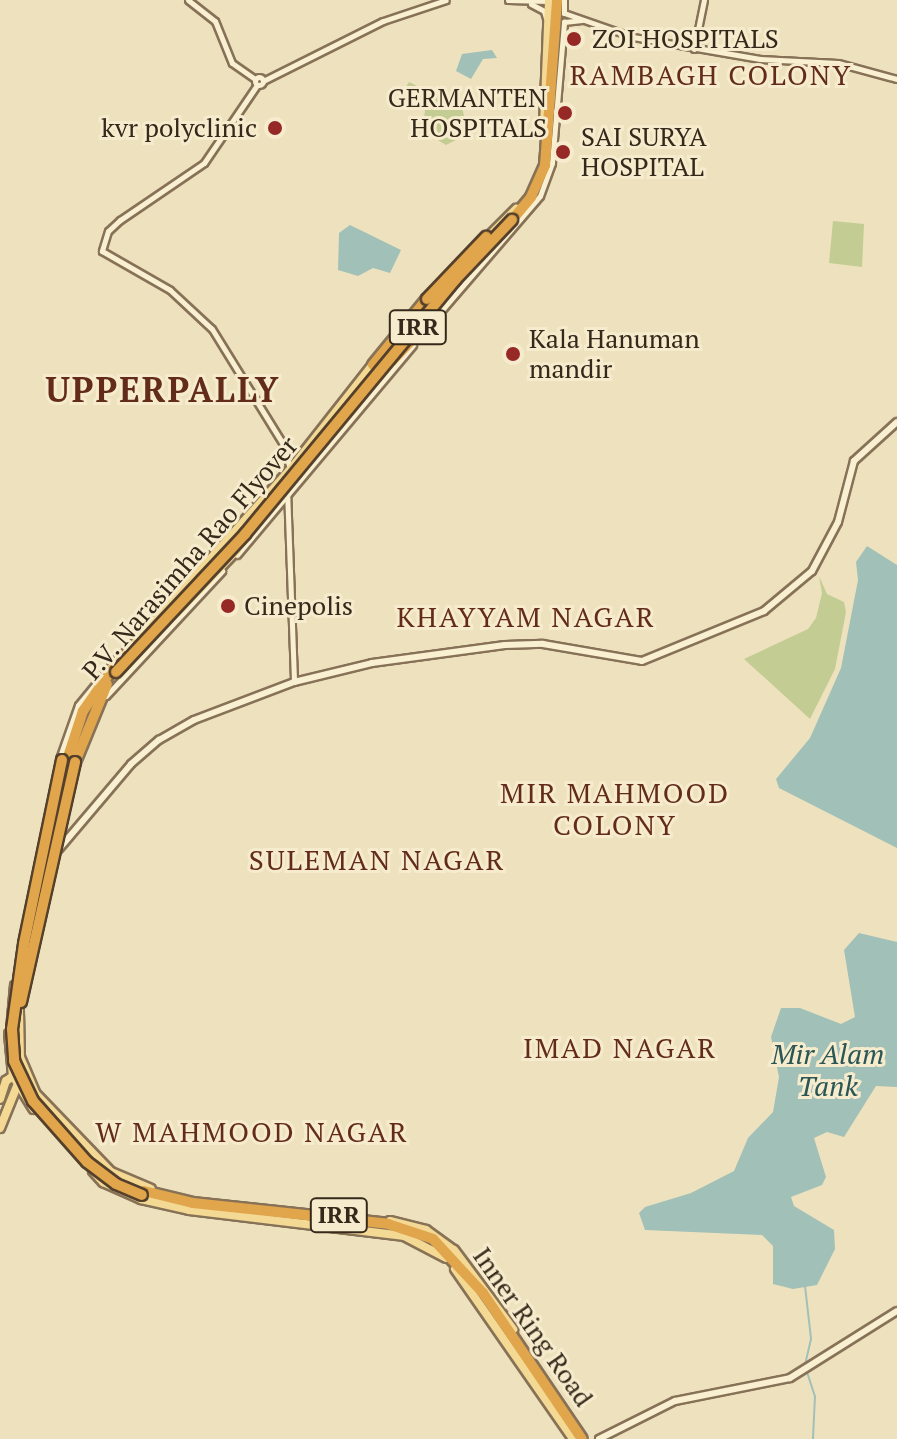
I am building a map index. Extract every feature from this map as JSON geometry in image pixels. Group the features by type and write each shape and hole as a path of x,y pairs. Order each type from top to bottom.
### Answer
{"highway":[{"name":"P.V. Narasimha Rao Flyover","path":"555,0 541,164 528,195 92,696 68,752 16,1013 12,1053 24,1088 108,1180 182,1205 388,1228 424,1238 463,1274 580,1439"},
{"path":"373,365 427,299 510,219"},
{"path":"392,361 428,323 510,219"},
{"path":"16,1013 62,760 78,714 109,683"},
{"path":"16,1013 75,762 109,683"}],"main road":[{"name":"Inner Ring Road","path":"555,0 538,172 510,219 392,361 347,421 236,551 109,683 84,721 71,761 19,1011 24,1070 28,1080 89,1152 127,1181 197,1200 390,1221 426,1230 458,1255 498,1304 580,1439"},
{"name":"Inner Ring Road","path":"555,0 553,129 542,183 373,365 290,469 188,582 109,683 69,743 9,1029 8,1049 9,1078 33,1108 103,1182 125,1194 189,1210 404,1236 430,1247 448,1260 488,1311 580,1439"},
{"path":"59,849 133,762 159,740 194,720 294,682 358,665 505,645 543,644 642,661 706,639 764,611 812,571 838,522 854,461 897,422"},
{"path":"225,543 236,551"},
{"path":"0,1128 9,1078 24,1070"},
{"path":"5,1099 28,1080"},
{"path":"5,1099 19,1097 33,1108"},
{"path":"599,1439 675,1401 790,1378 894,1314"}],"street":[{"path":"188,0 215,21 239,71 258,81"},
{"path":"290,469 283,444 212,329 170,290 102,251 108,231 204,163 258,81 383,21 446,0"},
{"path":"508,0 531,4 555,0 564,13 582,20 694,49 838,63 897,79"},
{"path":"694,49 704,0"},
{"path":"531,4 546,15 542,117"},
{"path":"141,651 287,500 446,296 540,196 550,173 564,22 582,20"},
{"name":"Inner Ring Road","path":"9,1029 23,931 68,726 93,685 290,469"},
{"path":"287,489 294,682"},
{"name":"Inner Ring Road","path":"59,849 84,742 109,683"}],"green space":[{"path":"409,82 462,108 467,127 460,138 446,145 423,131 426,99 404,90"},
{"path":"833,221 864,224 862,267 829,263"},
{"path":"819,576 827,594 844,602 846,612 835,669 810,719 744,659 808,629 816,618 822,593"}],"water":[{"path":"492,50 497,58 483,59 471,79 456,71 462,54"},
{"path":"350,225 401,250 390,273 373,268 358,276 338,270 339,233"},
{"path":"867,546 897,565 897,848 779,788 776,779 810,738 841,668 858,580 856,562"},
{"name":"Mir Alam Tank","path":"859,933 897,942 897,1087 876,1086 844,1137 827,1132 814,1138 826,1177 822,1185 791,1197 794,1206 834,1230 835,1249 817,1285 793,1289 773,1284 773,1246 762,1235 645,1230 639,1213 645,1207 691,1193 734,1171 748,1138 773,1112 779,1077 771,1037 781,1008 800,1008 841,1024 855,1017 844,950"}],"waterway":[{"path":"805,1286 811,1339 805,1366"},
{"path":"807,1372 815,1396 813,1439"}],"place":[{"name":"ZOI HOSPITALS","path":"574,39"},
{"name":"GERMANTEN HOSPITALS","path":"565,113"},
{"name":"kvr polyclinic","path":"275,128"},
{"name":"SAI SURYA HOSPITAL","path":"563,152"},
{"name":"Kala Hanuman mandir","path":"513,354"},
{"name":"Cinepolis","path":"228,606"}],"district":[{"name":"RAMBAGH COLONY","path":"711,75"},
{"name":"UPPERPALLY","path":"163,390"},
{"name":"KHAYYAM NAGAR","path":"526,617"},
{"name":"MIR MAHMOOD COLONY","path":"615,809"},
{"name":"SULEMAN NAGAR","path":"377,860"},
{"name":"IMAD NAGAR","path":"620,1048"},
{"name":"W MAHMOOD NAGAR","path":"252,1132"}]}
